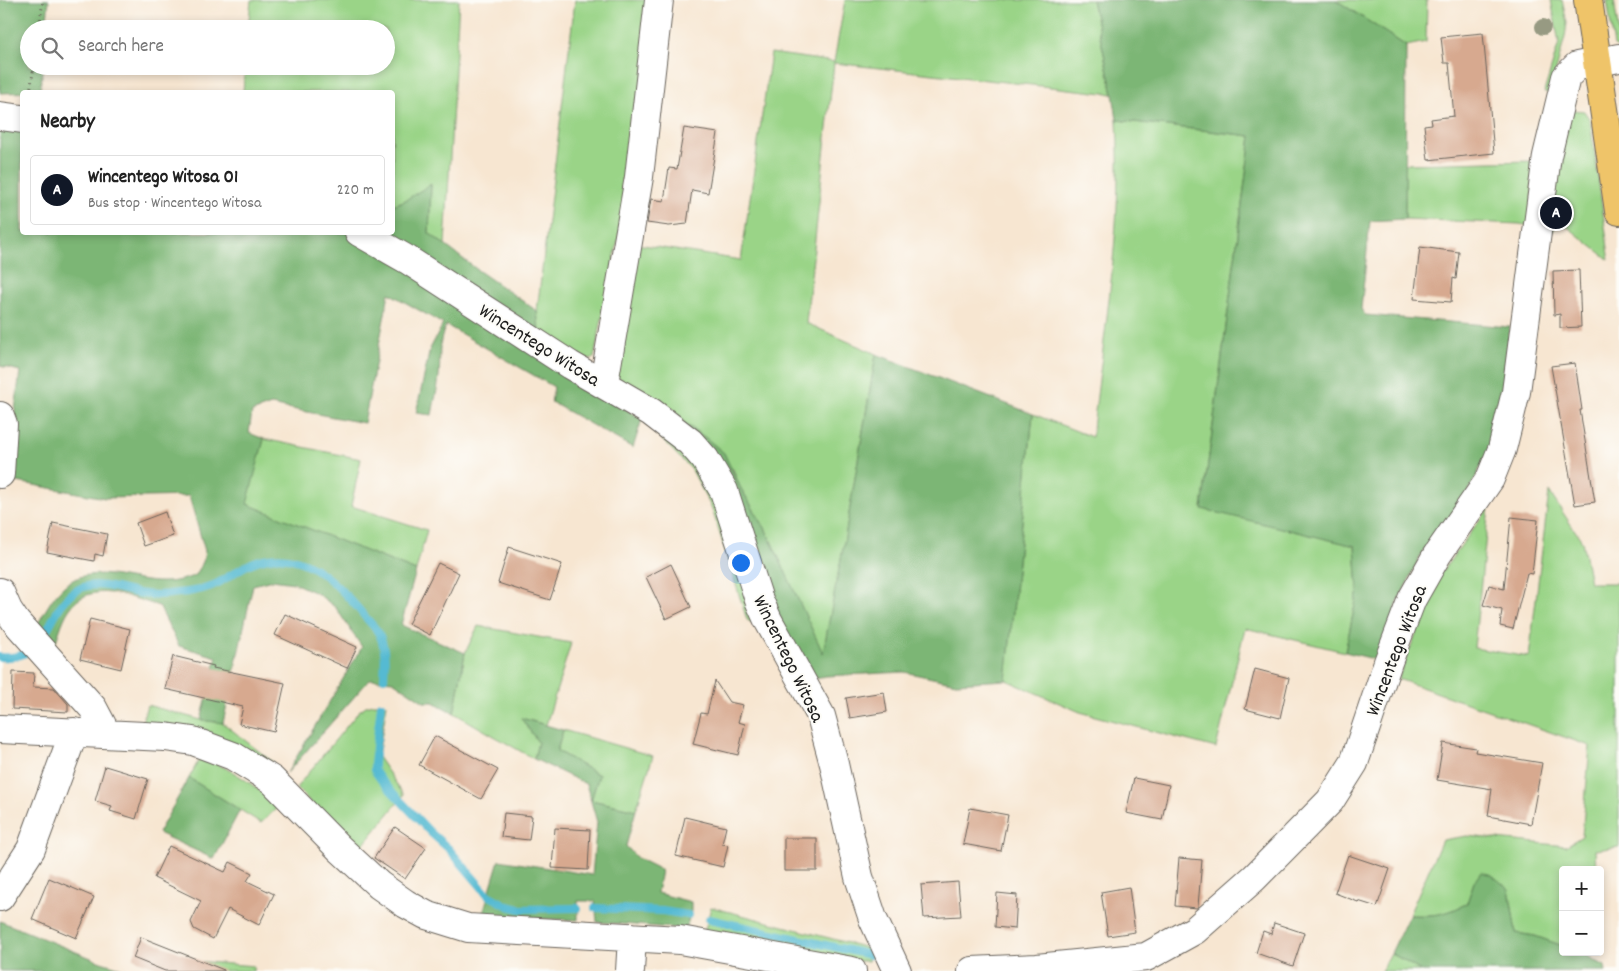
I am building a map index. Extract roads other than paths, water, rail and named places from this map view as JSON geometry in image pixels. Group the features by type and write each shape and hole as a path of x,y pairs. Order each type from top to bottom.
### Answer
{"main road":[{"path":"1588,0 1608,60 1619,211"}],"street":[{"path":"604,383 639,177 659,0"},
{"name":"Wincentego Witosa","path":"972,971 1038,968 1146,957 1195,930 1254,878 1330,801 1354,763 1388,662 1412,599 1437,555 1481,494 1496,465 1516,392 1547,156 1566,77 1576,66 1608,60"},
{"path":"0,116 20,119"},
{"name":"Wincentego Witosa","path":"364,235 416,266 570,365 651,412 690,442 705,459 720,484 759,600 768,620 821,716 834,764 859,877 873,919 896,971"},
{"path":"0,416 3,424 0,474"},
{"path":"0,592 8,610 24,631 93,708 104,733"},
{"path":"0,729 165,737 192,741 232,756 272,780 339,848 379,885 426,915 468,928 696,942 852,971"},
{"path":"0,897 31,849 74,732"},
{"path":"630,971 632,937"}],"waterway":[{"path":"0,657 17,656 30,651 39,642 60,607 69,596 81,588 96,585 152,595 188,592 214,585 255,562 269,558 283,558 297,560 322,573 343,592 373,626 383,644 384,678"},
{"path":"381,705 374,770 381,780 431,833 449,849 488,895 508,906 520,909 577,908"},
{"path":"595,908 662,911 688,915"},
{"path":"709,919 870,955"}],"place":[{"name":"Wincentego Witosa 01","path":"1556,213"}]}
